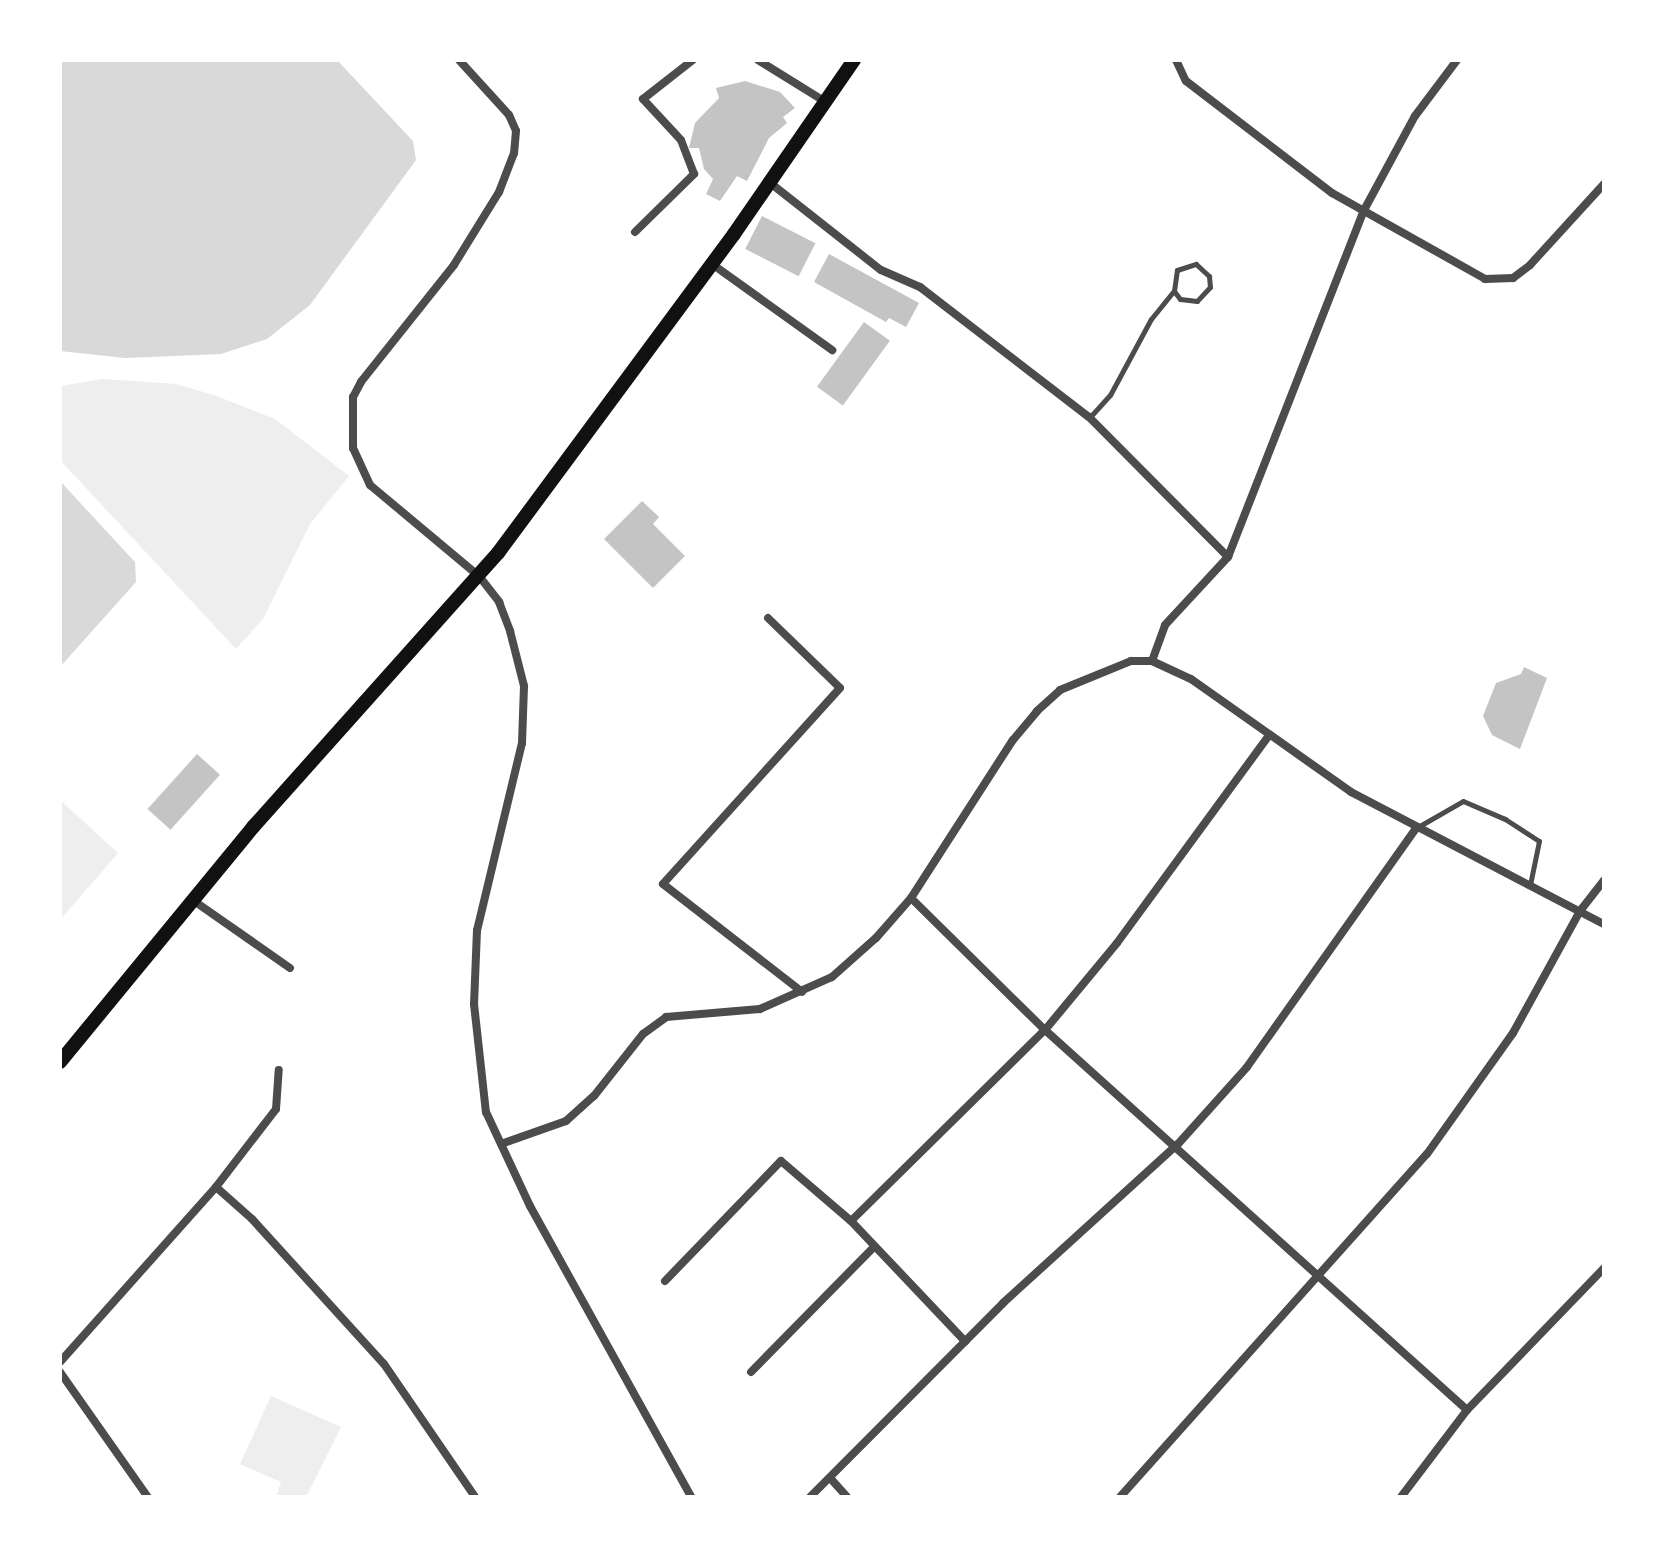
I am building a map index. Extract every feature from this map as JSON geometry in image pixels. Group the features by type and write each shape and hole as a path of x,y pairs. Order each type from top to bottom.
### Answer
{"main road":[{"path":"60,1062 309,761 479,576 712,264 854,60"}],"street":[{"path":"459,60 509,115 516,131 514,153 499,192 454,265 361,382 352,424 358,467 370,485 479,576 499,602 524,686 522,743 477,930 477,1060 486,1112 530,1206 691,1497"},
{"path":"635,232 694,174 681,140 643,99 693,60"},
{"path":"758,60 824,101"},
{"path":"1176,60 1186,81 1363,212 1485,279 1500,281 1530,265 1604,184"},
{"path":"1152,661 1165,625 1228,557 1363,212 1415,116 1457,60"},
{"path":"769,182 881,270 920,287 1089,417 1228,557"},
{"path":"712,264 832,350"},
{"path":"768,618 840,688 663,884 802,992"},
{"path":"501,1144 566,1121 594,1096 643,1034 666,1017 760,1009 832,977 876,938 911,898 1037,711 1060,690 1100,669 1152,661 1191,679 1351,792 1604,924"},
{"path":"851,1221 1045,1030 1117,943 1269,735"},
{"path":"810,1497 965,1341 1178,1144 1296,1004 1416,828"},
{"path":"1120,1497 1427,1154 1513,1033 1580,911 1604,880"},
{"path":"911,898 1045,1030 1178,1144 1318,1278 1467,1410"},
{"path":"194,901 290,968"},
{"path":"60,1362 216,1187 276,1109 279,1070"},
{"path":"665,1281 781,1161 851,1221 965,1341"},
{"path":"216,1187 252,1219 384,1364 475,1497"},
{"path":"751,1372 874,1247"},
{"path":"1401,1497 1467,1410 1604,1268"},
{"path":"60,1372 148,1497"},
{"path":"831,1479 847,1497"}],"lane":[{"path":"1089,417 1110,395 1151,319 1174,291 1177,270 1186,264 1204,268 1209,276 1210,287 1197,301 1180,299 1174,291"},
{"path":"1416,828 1463,801 1505,819 1539,841 1530,886"}],"shaded area":[{"path":"60,60 337,60 413,141 416,160 310,305 267,339 221,354 125,358 60,351"},
{"path":"103,379 176,384 275,419 349,476 310,524 263,619 236,649 60,460 60,386"},
{"path":"60,481 135,562 136,582 60,667"},
{"path":"60,800 118,853 60,920"},
{"path":"271,1396 341,1427 306,1497 276,1497 281,1482 240,1464"}],"building":[{"path":"745,81 780,92 795,108 783,117 787,123 769,138 747,181 737,176 720,201 706,194 713,179 704,169 699,148 689,148 695,123 719,98 716,88"},
{"path":"762,216 815,243 799,276 745,249"},
{"path":"829,254 919,303 906,327 889,318 886,322 814,282"},
{"path":"864,322 890,341 843,406 817,387"},
{"path":"642,501 659,517 653,524 685,556 653,588 604,539"},
{"path":"1524,667 1547,678 1520,749 1492,735 1483,716 1496,683 1521,674"},
{"path":"197,754 220,775 171,830 147,809"}]}
